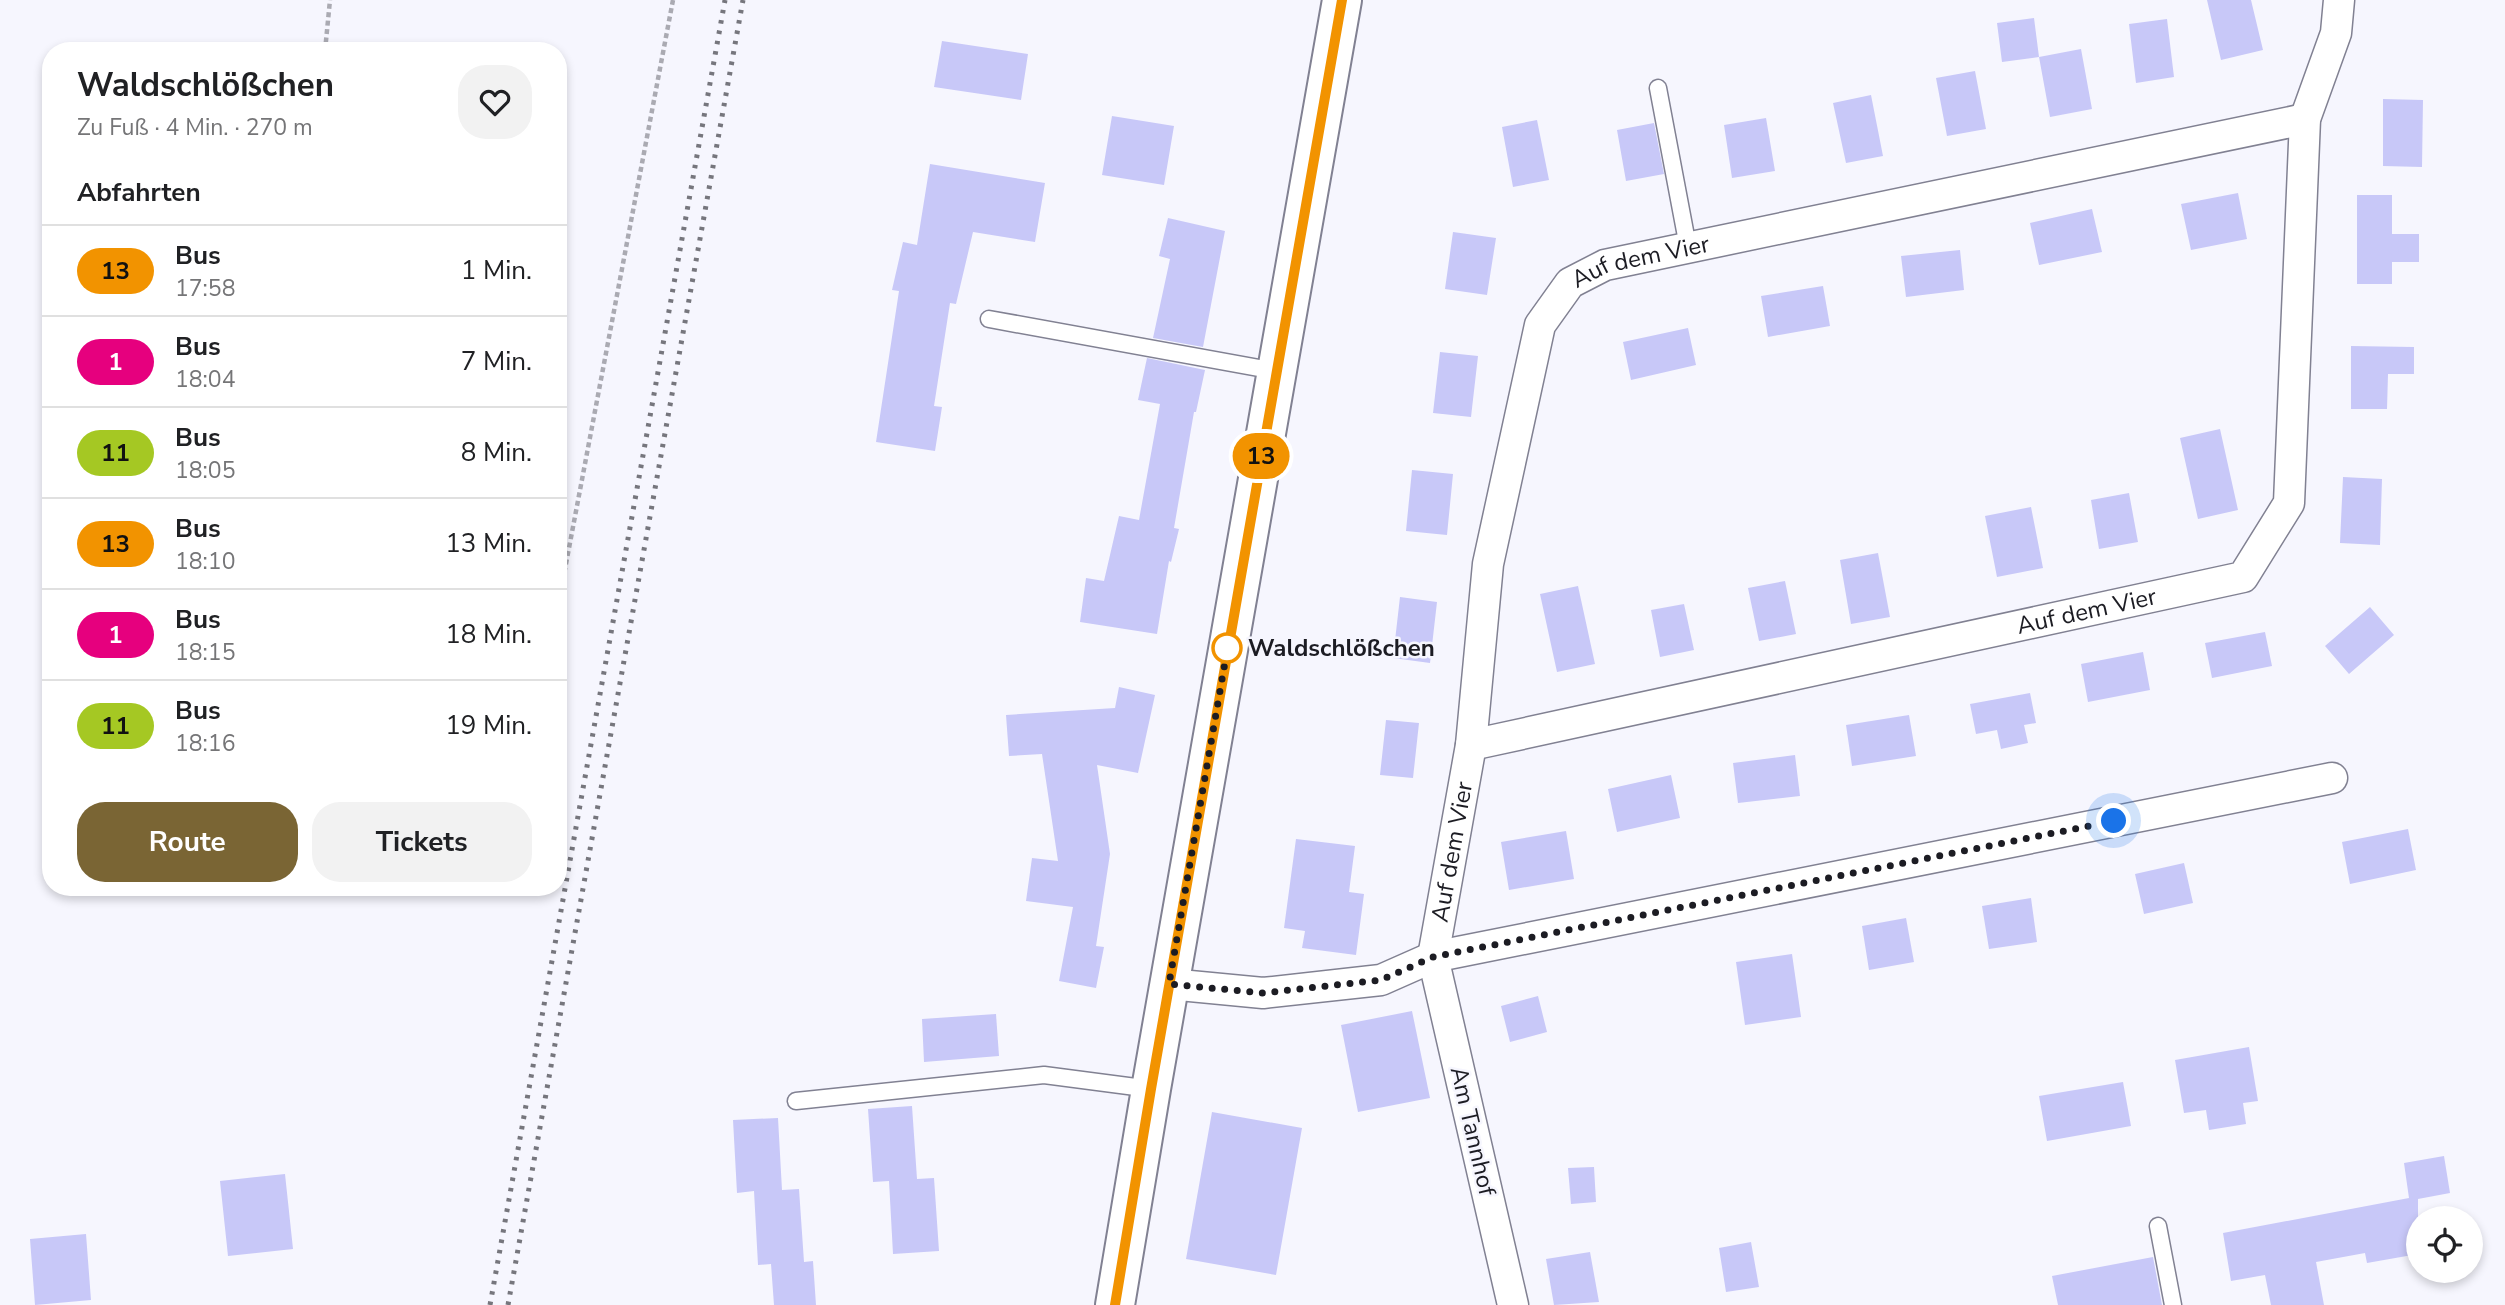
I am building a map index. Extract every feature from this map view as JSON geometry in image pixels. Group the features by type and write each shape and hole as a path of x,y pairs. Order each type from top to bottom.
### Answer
{"main road":[{"path":"1115,1305 1275,371 1342,0"}],"street":[{"name":"Auf dem Vier","path":"1471,745 2243,577 2288,503 2305,119 2336,33 2339,0"},
{"name":"Auf dem Vier","path":"1433,957 1471,745 1488,564 1540,325 1570,283 1605,265 2305,119"},
{"path":"1169,984 1263,993 1381,980 1433,957 2332,778"},
{"name":"Am Tannhof","path":"1433,957 1513,1305"}],"lane":[{"path":"1658,88 1688,247"},
{"path":"989,319 1275,371"},
{"path":"796,1101 1044,1075 1151,1089"},
{"path":"2158,1226 2173,1305"}],"path":[{"path":"326,42 330,0"},
{"path":"567,559 673,0"}],"building":[{"path":"2207,0 2251,0 2263,50 2221,60"},
{"path":"2034,18 2039,57 2002,62 1997,23"},
{"path":"2167,19 2174,77 2136,83 2129,24"},
{"path":"942,41 1028,54 1021,100 934,87"},
{"path":"2081,49 2092,109 2050,117 2039,57"},
{"path":"1975,71 1986,129 1947,136 1936,78"},
{"path":"1871,95 1883,156 1846,163 1833,103"},
{"path":"2383,99 2423,100 2422,167 2383,166"},
{"path":"1112,116 1174,126 1164,185 1102,175"},
{"path":"1766,118 1775,171 1732,178 1724,125"},
{"path":"1537,120 1549,180 1513,187 1502,127"},
{"path":"1654,123 1664,174 1626,181 1617,130"},
{"path":"930,164 1045,183 1035,242 973,232 956,304 950,303 934,406 942,407 935,451 876,442 899,291 892,290 903,242 917,245"},
{"path":"2238,193 2247,239 2191,250 2181,204"},
{"path":"2357,195 2392,195 2392,234 2419,234 2419,262 2392,262 2392,284 2357,284"},
{"path":"2092,209 2102,252 2039,265 2030,223"},
{"path":"1168,218 1225,231 1203,347 1153,338 1170,259 1159,256"},
{"path":"1453,232 1496,238 1487,295 1445,289"},
{"path":"1960,250 1964,290 1906,297 1901,256"},
{"path":"1823,286 1830,326 1768,337 1761,296"},
{"path":"1688,328 1696,365 1631,380 1623,342"},
{"path":"2351,346 2414,347 2414,374 2388,374 2387,409 2351,409"},
{"path":"1440,352 1478,356 1471,417 1433,413"},
{"path":"1147,358 1205,370 1194,412 1174,528 1179,529 1171,562 1169,561 1157,634 1080,622 1086,578 1104,581 1119,516 1139,520 1160,404 1138,400"},
{"path":"2220,429 2238,510 2198,519 2180,438"},
{"path":"1412,470 1453,474 1447,535 1406,531"},
{"path":"2343,477 2382,479 2380,545 2340,543"},
{"path":"2129,493 2138,542 2099,549 2091,500"},
{"path":"2031,507 2043,568 1997,577 1985,516"},
{"path":"1878,553 1890,617 1851,624 1840,560"},
{"path":"1785,581 1796,634 1759,641 1748,588"},
{"path":"1578,586 1595,664 1557,672 1540,594"},
{"path":"1400,597 1437,602 1430,663 1393,658"},
{"path":"1684,604 1694,650 1660,657 1651,610"},
{"path":"2370,607 2394,635 2349,674 2325,646"},
{"path":"2265,632 2272,666 2212,678 2205,643"},
{"path":"2143,652 2150,690 2088,702 2081,664"},
{"path":"1119,687 1155,695 1138,773 1097,765 1110,854 1096,946 1104,947 1096,988 1059,981 1073,907 1026,901 1032,858 1058,861 1042,754 1009,756 1006,715 1115,708"},
{"path":"2030,693 2036,723 2024,725 2028,743 2001,749 1997,730 1976,734 1970,704"},
{"path":"1909,715 1916,756 1852,766 1846,725"},
{"path":"1386,720 1419,723 1413,778 1380,775"},
{"path":"1795,755 1800,796 1738,803 1733,763"},
{"path":"1671,775 1680,818 1617,832 1608,789"},
{"path":"2408,829 2416,870 2350,884 2342,842"},
{"path":"1566,831 1574,879 1509,890 1501,842"},
{"path":"1296,839 1355,846 1349,892 1364,894 1356,955 1302,948 1305,931 1284,928"},
{"path":"2184,863 2193,903 2144,914 2135,874"},
{"path":"2031,898 2037,942 1989,949 1982,906"},
{"path":"1906,918 1914,962 1869,970 1862,926"},
{"path":"1792,954 1801,1017 1745,1025 1736,962"},
{"path":"1538,996 1547,1032 1510,1042 1501,1006"},
{"path":"1412,1011 1430,1098 1358,1112 1341,1025"},
{"path":"996,1014 999,1056 924,1062 922,1019"},
{"path":"2249,1047 2258,1101 2243,1103 2246,1124 2209,1130 2206,1110 2184,1113 2175,1060"},
{"path":"2123,1082 2131,1126 2047,1141 2039,1096"},
{"path":"912,1106 917,1179 934,1178 939,1251 893,1254 889,1181 873,1182 868,1109"},
{"path":"1212,1112 1302,1128 1276,1275 1186,1259"},
{"path":"778,1118 782,1190 799,1189 804,1262 813,1261 816,1305 774,1305 771,1264 758,1265 754,1191 737,1193 733,1120"},
{"path":"2444,1156 2450,1193 2418,1199 2418,1206 2406,1206 2406,1256 2367,1263 2365,1253 2316,1262 2324,1305 2271,1305 2265,1275 2231,1281 2223,1233 2409,1198 2404,1163"},
{"path":"1594,1167 1596,1202 1571,1204 1568,1168"},
{"path":"285,1174 293,1249 228,1256 220,1181"},
{"path":"86,1234 91,1300 35,1305 30,1239"},
{"path":"1751,1242 1759,1287 1726,1292 1719,1248"},
{"path":"1590,1252 1599,1302 1554,1305 1546,1259"},
{"path":"2153,1257 2162,1305 2058,1305 2052,1276"}],"railway":[{"path":"567,877 725,0"},
{"path":"508,1305 743,0"},
{"path":"490,1305 564,896"}],"bus line":[{"name":"13","path":"1115,1305 1275,371 1342,0"}],"place":[{"name":"Waldschlößchen","path":"1227,648"}],"route":[{"path":"1227,648 1228,645 1169,984 1263,993 1381,980 1433,957 2114,821"}]}
